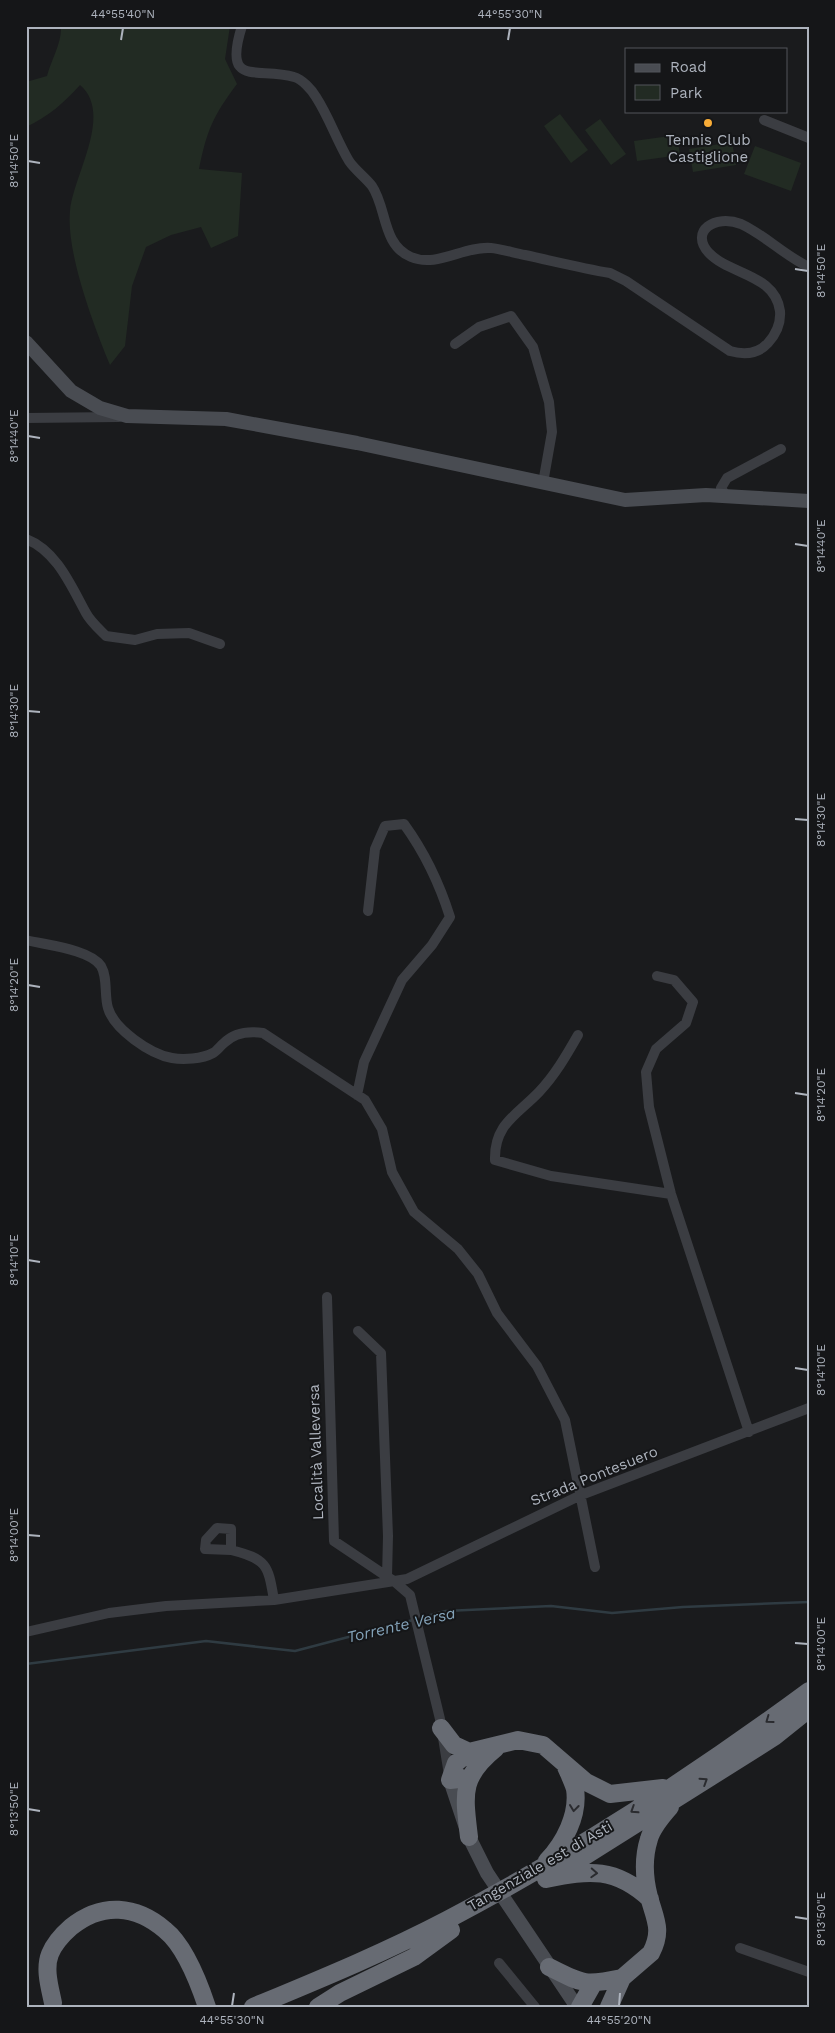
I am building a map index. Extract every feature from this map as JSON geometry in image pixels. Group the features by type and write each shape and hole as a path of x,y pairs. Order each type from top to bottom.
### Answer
{"highway":[{"name":"Tangenziale est di Asti","path":"253,2007 329,1976 544,1873 586,1857 809,1691"},
{"name":"Tangenziale est di Asti","path":"672,1794 774,1737 809,1709"},
{"path":"442,1728 454,1745 469,1752"},
{"path":"468,1778 450,1780 456,1763 469,1752 518,1740 538,1743 549,1748 594,1788 610,1794 672,1794 649,1838 644,1859 645,1879 650,1899 656,1912 657,1923 654,1948 651,1953 622,1978 607,2006"},
{"path":"469,1837 465,1801 468,1778 480,1761 500,1744"},
{"path":"544,1873 571,1823 575,1808 575,1788 564,1762"},
{"path":"544,1873 591,1872 613,1875 635,1885 650,1899"},
{"name":"Tangenziale est di Asti","path":"283,2007 332,1987 451,1930 544,1873"},
{"path":"54,2006 48,1979 50,1954 62,1934 80,1920 101,1910 125,1910 144,1915 167,1931 186,1958 205,1999"},
{"path":"318,2007 340,1993 414,1957 451,1930"},
{"path":"549,1967 578,1982 593,1984 622,1978"},
{"path":"578,2007 593,1984"}],"street":[{"path":"242,26 236,47 239,64 243,69 260,74 296,77 316,96 350,163 372,187 387,231 395,243 408,256 429,261 471,249 493,248 610,273 626,281 730,351 740,354 756,351 766,346 773,337 780,318 779,304 766,285 710,253 704,244 704,232 708,226 716,220 738,223 809,267"},
{"path":"764,120 809,138"},
{"path":"455,344 479,327 511,316 533,347 549,402 552,432 543,483"},
{"path":"26,342 71,390 109,412 135,417"},
{"path":"26,418 226,418 357,443 625,500 690,495 809,501"},
{"path":"726,496 721,488 727,478 781,450"},
{"path":"26,539 42,547 71,582 87,615 106,636 135,640 157,634 189,633 220,644"},
{"path":"357,1095 364,1062 402,980 432,945 450,916 431,866 422,849 404,824 385,826 375,849 368,912"},
{"path":"26,940 65,948 90,957 101,967 108,1008 120,1029 148,1048 171,1058 192,1058 214,1053 226,1041 246,1031 263,1033 365,1100 382,1129 392,1172 414,1212 458,1249 478,1274 497,1313 537,1366 565,1420 595,1566"},
{"path":"657,976 674,980 693,1002 686,1023 656,1049 646,1072 649,1107 671,1194 749,1432"},
{"path":"578,1035 561,1066 538,1093 504,1123 494,1145 495,1160 551,1176 671,1194"},
{"name":"Località Valleversa","path":"327,1297 334,1541 391,1580"},
{"path":"358,1331 381,1353 391,1580 410,1595 442,1728 450,1780 469,1837 487,1873 549,1967 578,2007"},
{"name":"Strada Pontesuero","path":"26,1632 109,1613 166,1606 274,1600 391,1580 407,1579 581,1494 809,1408"},
{"path":"231,1550 254,1556 269,1570 274,1600"},
{"path":"740,1948 809,1972"},
{"path":"499,1963 535,2007"}],"green space":[{"path":"61,26 230,26 225,59 237,84 222,105 212,124 199,169 242,173 238,236 211,248 201,227 171,235 146,247 132,286 125,346 110,365 82,289 72,247 70,228 70,211 73,197 93,128 93,112 89,97 80,85 56,109 26,127 26,82 47,76 58,45"},
{"path":"560,114 588,150 571,163 544,126"},
{"path":"600,119 626,154 611,165 585,130"},
{"path":"677,135 680,155 637,161 634,141"},
{"path":"732,142 736,165 693,172 689,149"},
{"path":"755,146 801,163 791,191 744,174"}],"waterway":[{"name":"Torrente Versa","path":"419,1618 446,1611 551,1606 612,1613 683,1607 809,1602"},
{"name":"Torrente Versa","path":"26,1664 206,1641 295,1651 413,1620"}],"place":[{"name":"Tennis Club Castiglione","path":"708,123"}]}
